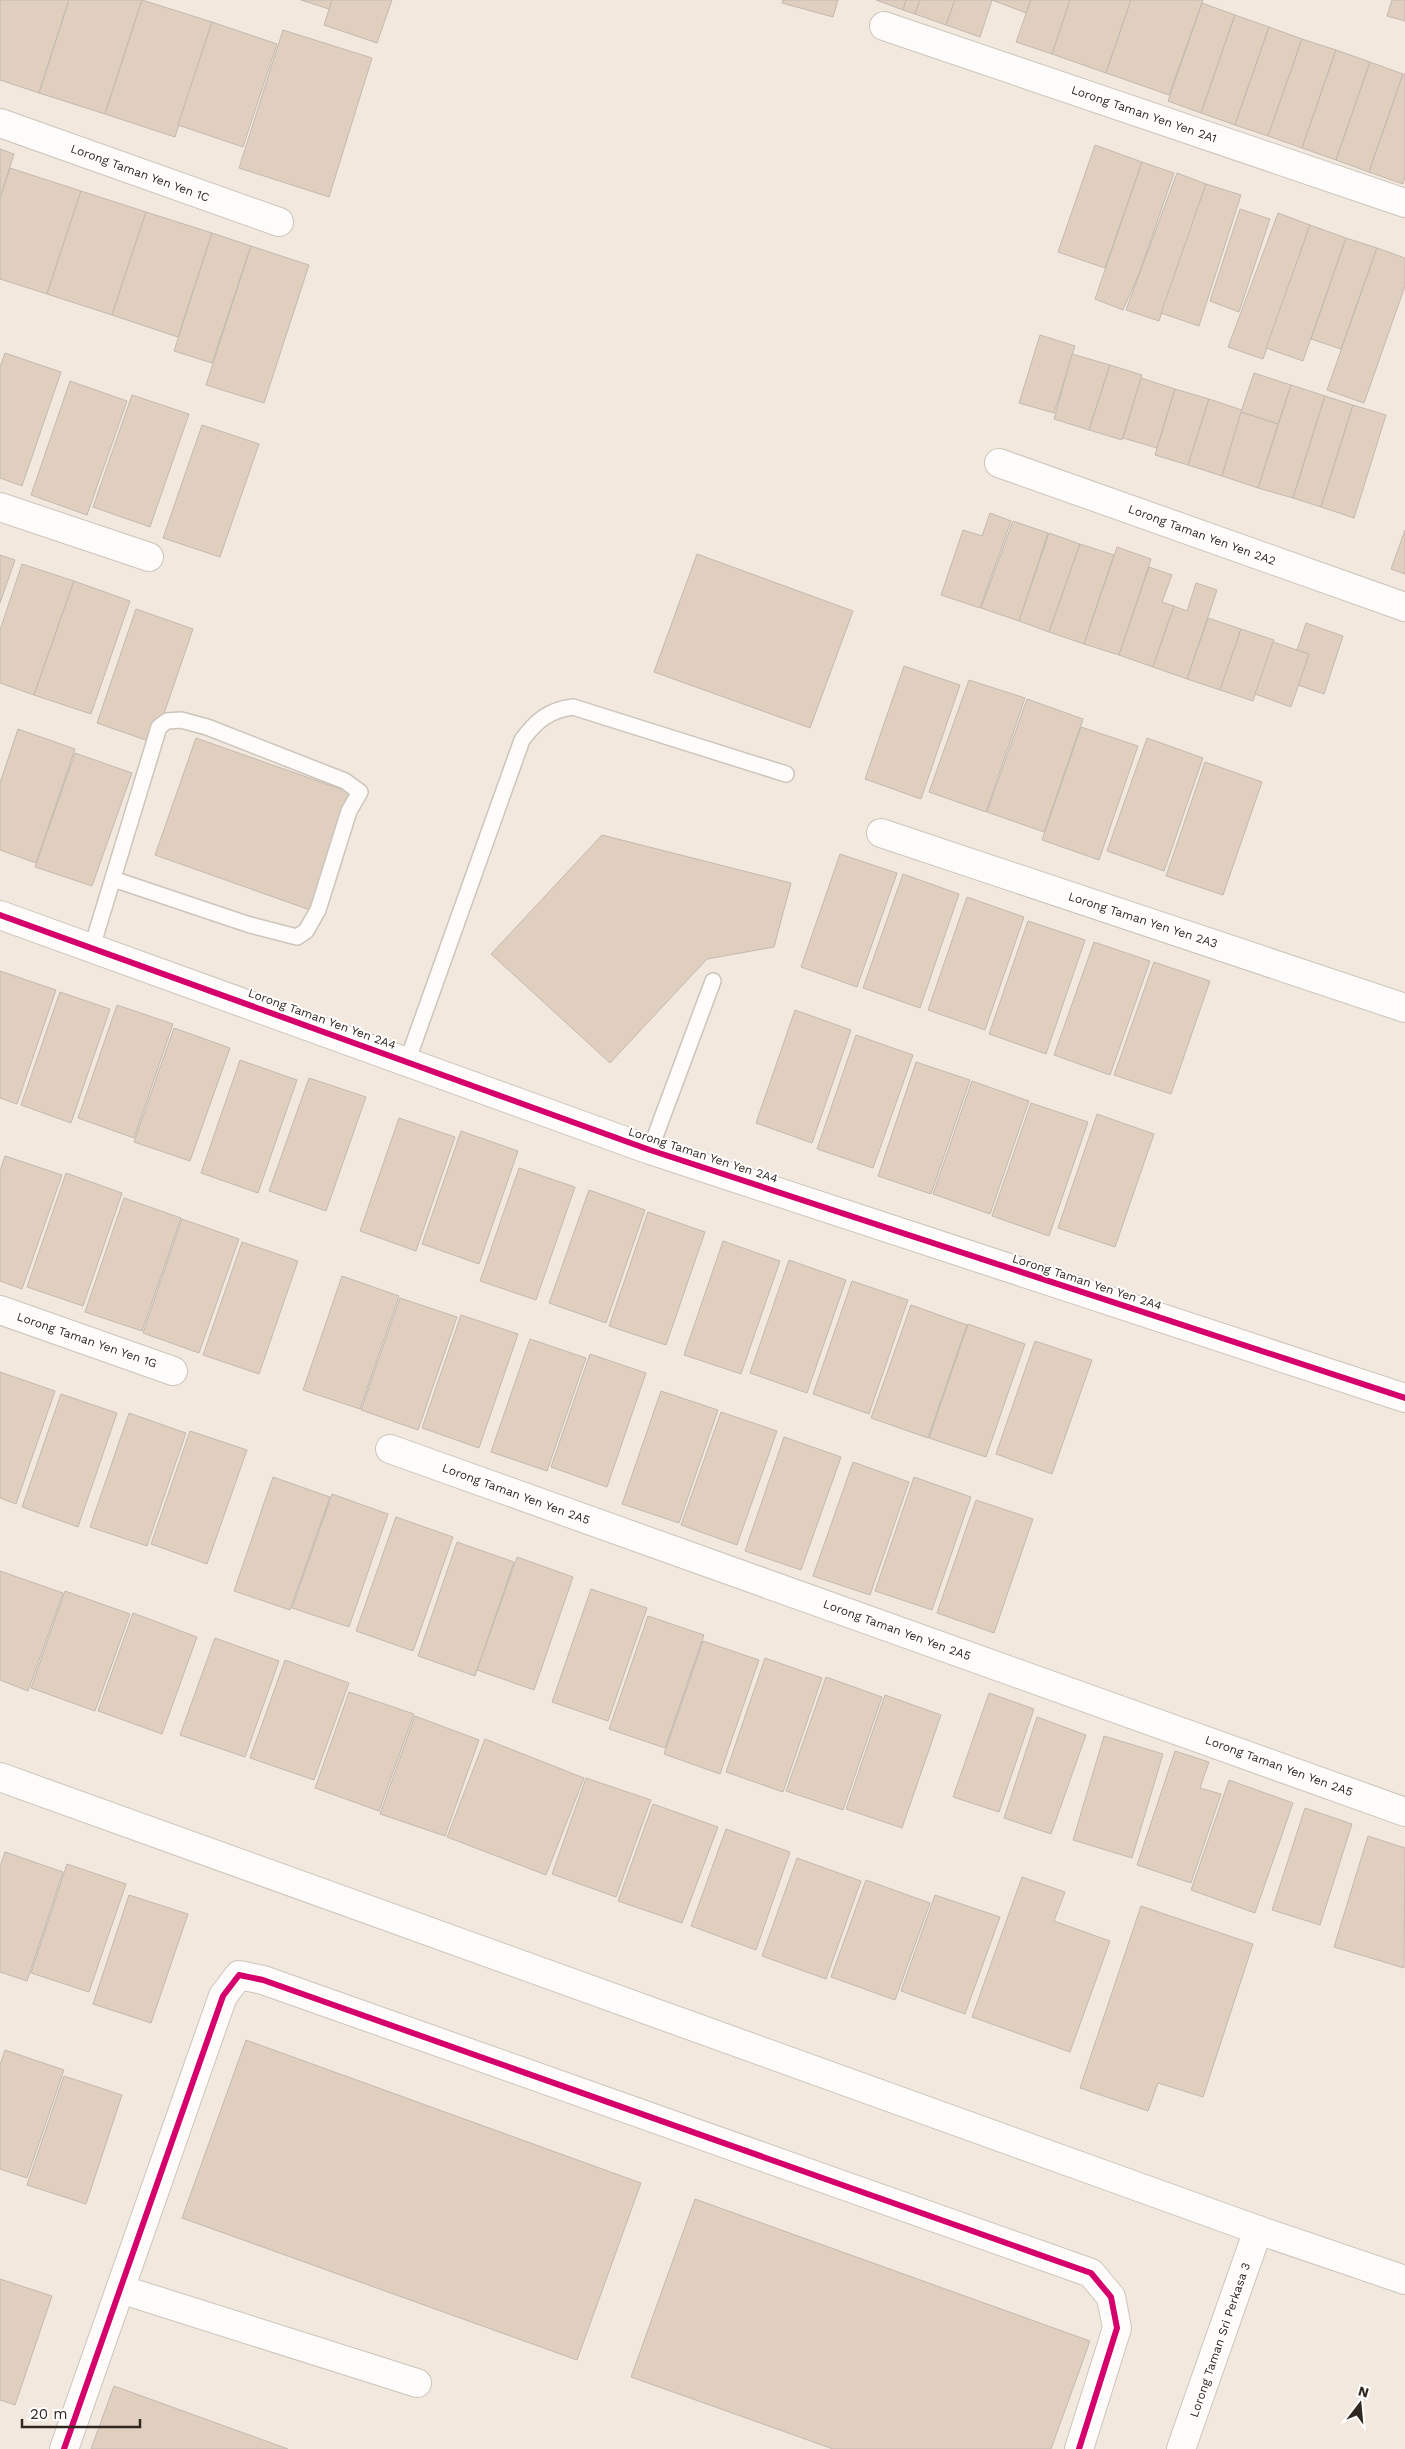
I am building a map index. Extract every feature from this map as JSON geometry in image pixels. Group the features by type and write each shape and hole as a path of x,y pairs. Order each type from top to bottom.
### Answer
{"street":[{"name":"Lorong Taman Yen Yen 2A1","path":"884,26 1405,203"},
{"name":"Lorong Taman Yen Yen 1C","path":"0,123 279,222"},
{"name":"Lorong Taman Yen Yen 2A2","path":"999,463 1405,607"},
{"path":"0,507 149,557"},
{"name":"Lorong Taman Yen Yen 2A3","path":"881,833 1405,1008"},
{"name":"Lorong Taman Yen Yen 2A4","path":"0,915 650,1150 1405,1398"},
{"name":"Lorong Taman Yen Yen 1G","path":"0,1310 173,1371"},
{"name":"Lorong Taman Yen Yen 2A5","path":"390,1449 1405,1812"},
{"path":"0,1777 1258,2230 1405,2280"},
{"path":"64,2449 223,1996 240,1975 263,1980 1091,2273 1111,2297 1117,2328 1079,2449"},
{"name":"Lorong Taman Sri Perkasa 3","path":"1182,2449 1258,2230"},
{"path":"120,2289 417,2383"}],"lane":[{"path":"407,1062 522,740 534,724 558,709 573,707 786,774"},
{"path":"92,947 112,879 160,727 167,721 181,720 207,727 345,781 360,792 349,812 318,910 306,931 297,937 250,925 112,879"},
{"path":"650,1150 713,981"}],"building":[{"path":"0,0 69,0 39,93 0,80"},
{"path":"69,0 142,0 105,114 39,93"},
{"path":"142,0 212,22 175,137 105,114"},
{"path":"301,0 332,0 329,9"},
{"path":"332,0 392,0 377,43 324,25"},
{"path":"783,0 838,0 833,17 782,3"},
{"path":"876,0 906,0 903,10"},
{"path":"906,0 920,0 915,14 903,10"},
{"path":"920,0 955,0 946,25 915,14"},
{"path":"955,0 992,0 980,37 946,25"},
{"path":"992,0 1031,0 1026,13"},
{"path":"1031,0 1070,0 1052,54 1016,42"},
{"path":"1070,0 1131,0 1106,73 1052,54"},
{"path":"1131,0 1203,0 1169,95 1106,73"},
{"path":"1392,0 1405,0 1405,21 1387,16"},
{"path":"1202,3 1235,15 1201,113 1168,101"},
{"path":"1235,15 1269,27 1235,125 1201,113"},
{"path":"212,22 277,44 243,147 178,125"},
{"path":"1269,27 1302,39 1268,136 1235,125"},
{"path":"283,30 372,58 329,197 239,168"},
{"path":"1302,39 1336,50 1302,148 1268,136"},
{"path":"1336,50 1370,62 1336,160 1302,148"},
{"path":"1370,62 1403,74 1369,172 1336,160"},
{"path":"1403,74 1405,74 1405,177 1403,184 1369,172"},
{"path":"1095,145 1142,162 1105,268 1058,252"},
{"path":"0,149 14,154 0,198"},
{"path":"1142,162 1174,173 1139,274 1123,310 1095,299"},
{"path":"10,168 81,191 47,294 0,279 0,198"},
{"path":"1177,173 1206,184 1159,321 1126,310"},
{"path":"1206,184 1241,195 1199,326 1161,313"},
{"path":"81,191 146,212 112,315 47,294"},
{"path":"1240,209 1270,219 1239,312 1210,301"},
{"path":"146,212 212,233 178,337 112,315"},
{"path":"1278,213 1310,225 1263,359 1228,347"},
{"path":"1310,225 1346,238 1303,361 1266,348"},
{"path":"212,233 251,246 212,363 174,351"},
{"path":"1346,238 1377,248 1341,349 1311,339"},
{"path":"251,246 309,265 264,403 206,385"},
{"path":"1377,248 1405,258 1405,286 1364,403 1327,390"},
{"path":"1040,335 1075,346 1054,413 1019,403"},
{"path":"5,353 61,372 22,486 0,478 0,367"},
{"path":"1072,354 1110,365 1089,430 1054,419"},
{"path":"1110,365 1142,375 1122,440 1089,430"},
{"path":"1254,373 1291,385 1278,424 1241,412"},
{"path":"1141,378 1175,389 1157,448 1123,438"},
{"path":"70,381 127,401 87,515 31,495"},
{"path":"1291,385 1325,396 1293,498 1258,488"},
{"path":"1175,389 1209,399 1188,465 1155,455"},
{"path":"132,395 189,414 150,527 93,507"},
{"path":"1325,396 1353,405 1321,507 1293,498"},
{"path":"1209,399 1242,410 1222,476 1188,465"},
{"path":"1353,405 1386,415 1354,518 1321,507"},
{"path":"1241,412 1278,424 1258,488 1222,476"},
{"path":"202,425 259,444 220,557 163,538"},
{"path":"990,513 1011,521 980,608 941,595 963,530 982,536"},
{"path":"1013,521 1048,533 1019,621 981,608"},
{"path":"1405,530 1405,574 1391,569"},
{"path":"1049,533 1080,544 1049,632 1019,621"},
{"path":"1080,544 1114,555 1084,644 1049,632"},
{"path":"1117,547 1151,559 1119,655 1084,644"},
{"path":"697,554 853,611 810,728 654,672"},
{"path":"0,555 15,560 0,603"},
{"path":"22,564 74,581 34,695 0,683 0,630"},
{"path":"1149,567 1172,575 1162,602 1174,606 1153,667 1119,655"},
{"path":"74,581 130,601 91,714 34,695"},
{"path":"1196,583 1217,590 1187,679 1153,667 1174,606 1187,611"},
{"path":"136,609 193,629 154,743 97,723"},
{"path":"1208,618 1241,629 1220,690 1187,679"},
{"path":"1306,623 1343,636 1324,694 1298,685 1309,654 1297,650"},
{"path":"1241,629 1274,640 1253,701 1220,690"},
{"path":"1273,642 1309,654 1291,707 1255,694"},
{"path":"904,666 960,685 921,799 865,779"},
{"path":"969,680 1025,698 986,812 929,792"},
{"path":"1027,699 1083,719 1044,832 987,812"},
{"path":"1081,727 1138,746 1099,860 1042,840"},
{"path":"18,729 75,749 36,863 0,850 0,783"},
{"path":"196,738 352,793 310,910 155,855"},
{"path":"1147,738 1203,758 1164,871 1107,851"},
{"path":"75,753 132,773 92,886 35,867"},
{"path":"1205,762 1262,782 1223,895 1166,876"},
{"path":"602,835 791,883 774,947 707,959 610,1063 491,954"},
{"path":"840,854 897,873 857,987 801,967"},
{"path":"903,874 959,894 920,1008 863,988"},
{"path":"967,897 1024,917 985,1030 928,1010"},
{"path":"1028,921 1085,940 1046,1054 989,1034"},
{"path":"1094,942 1150,961 1110,1075 1054,1055"},
{"path":"1154,962 1210,981 1171,1094 1114,1075"},
{"path":"0,971 56,990 17,1104 0,1098"},
{"path":"60,992 110,1009 71,1123 21,1105"},
{"path":"117,1005 173,1024 134,1138 78,1118"},
{"path":"795,1010 851,1030 812,1143 756,1123"},
{"path":"174,1028 230,1048 190,1161 134,1142"},
{"path":"856,1035 913,1055 873,1168 817,1149"},
{"path":"240,1060 297,1080 258,1193 201,1173"},
{"path":"916,1062 970,1080 931,1194 878,1176"},
{"path":"309,1078 366,1097 326,1211 269,1191"},
{"path":"972,1081 1029,1101 990,1214 933,1194"},
{"path":"1031,1103 1088,1122 1049,1236 992,1216"},
{"path":"1097,1114 1154,1134 1115,1247 1058,1228"},
{"path":"399,1118 455,1137 416,1251 360,1231"},
{"path":"461,1131 518,1151 479,1264 422,1244"},
{"path":"5,1156 62,1175 22,1289 0,1281 0,1171"},
{"path":"519,1168 575,1187 536,1300 480,1281"},
{"path":"66,1173 122,1193 83,1306 27,1287"},
{"path":"589,1190 645,1210 606,1323 549,1303"},
{"path":"124,1198 181,1218 142,1331 85,1312"},
{"path":"648,1212 705,1232 666,1345 609,1326"},
{"path":"182,1219 239,1239 199,1353 143,1333"},
{"path":"723,1241 780,1261 741,1374 684,1355"},
{"path":"242,1242 298,1261 259,1374 203,1355"},
{"path":"789,1260 846,1280 807,1393 750,1373"},
{"path":"342,1276 399,1296 360,1409 303,1390"},
{"path":"852,1281 908,1300 869,1414 813,1394"},
{"path":"400,1298 457,1317 418,1430 361,1410"},
{"path":"911,1305 967,1325 928,1438 871,1418"},
{"path":"461,1315 518,1334 479,1448 422,1428"},
{"path":"968,1324 1025,1344 986,1457 929,1438"},
{"path":"530,1339 586,1358 547,1471 491,1452"},
{"path":"1035,1341 1092,1360 1052,1474 996,1454"},
{"path":"590,1354 646,1373 607,1487 551,1467"},
{"path":"0,1372 55,1391 16,1504 0,1498"},
{"path":"661,1391 718,1410 679,1523 622,1504"},
{"path":"61,1394 117,1413 78,1527 22,1507"},
{"path":"721,1412 777,1431 737,1545 681,1525"},
{"path":"129,1413 186,1433 147,1546 90,1527"},
{"path":"190,1431 247,1450 207,1564 151,1544"},
{"path":"784,1437 841,1457 801,1570 745,1551"},
{"path":"853,1462 909,1482 870,1595 813,1576"},
{"path":"273,1477 330,1497 290,1610 234,1591"},
{"path":"914,1477 971,1497 932,1610 875,1591"},
{"path":"332,1494 388,1514 349,1627 292,1608"},
{"path":"976,1500 1033,1519 994,1633 937,1613"},
{"path":"396,1517 453,1537 413,1651 356,1631"},
{"path":"457,1542 514,1562 475,1676 418,1656"},
{"path":"517,1557 573,1577 534,1690 477,1670"},
{"path":"0,1571 63,1593 28,1691 0,1680"},
{"path":"591,1589 647,1608 608,1721 552,1702"},
{"path":"65,1591 130,1614 95,1711 31,1688"},
{"path":"133,1613 197,1637 162,1734 98,1711"},
{"path":"648,1616 704,1635 665,1748 609,1729"},
{"path":"215,1638 279,1661 245,1757 180,1735"},
{"path":"703,1641 759,1660 720,1774 664,1754"},
{"path":"765,1658 822,1678 783,1792 726,1772"},
{"path":"285,1660 349,1683 314,1780 250,1758"},
{"path":"826,1677 882,1697 843,1810 786,1791"},
{"path":"349,1692 414,1714 379,1811 315,1788"},
{"path":"989,1693 1034,1709 999,1812 953,1797"},
{"path":"885,1695 941,1715 902,1828 846,1809"},
{"path":"415,1716 479,1740 445,1836 380,1814"},
{"path":"1037,1717 1086,1735 1051,1834 1004,1818"},
{"path":"1104,1736 1163,1754 1132,1858 1073,1840"},
{"path":"485,1739 584,1778 546,1875 447,1837"},
{"path":"1175,1751 1209,1762 1200,1788 1221,1794 1191,1883 1137,1865"},
{"path":"586,1778 651,1800 616,1897 552,1874"},
{"path":"1229,1780 1293,1803 1255,1913 1191,1890"},
{"path":"653,1804 718,1827 682,1923 618,1901"},
{"path":"1305,1808 1352,1824 1320,1925 1272,1910"},
{"path":"726,1829 790,1852 756,1950 691,1926"},
{"path":"1368,1836 1405,1848 1404,1968 1334,1947"},
{"path":"5,1852 63,1872 27,1981 0,1972 0,1866"},
{"path":"797,1858 861,1881 826,1979 762,1956"},
{"path":"67,1864 126,1884 89,1992 31,1973"},
{"path":"1022,1877 1065,1892 1054,1921 1110,1941 1070,2052 972,2017"},
{"path":"866,1880 930,1903 895,2000 831,1977"},
{"path":"129,1895 188,1914 151,2023 93,2004"},
{"path":"935,1895 1000,1917 965,2014 901,1991"},
{"path":"1141,1906 1253,1944 1203,2097 1158,2083 1148,2111 1080,2088"},
{"path":"246,2040 641,2183 577,2360 182,2218"},
{"path":"5,2050 64,2070 27,2178 0,2169 0,2065"},
{"path":"64,2076 122,2095 86,2204 27,2185"},
{"path":"695,2199 1090,2341 1051,2449 833,2449 631,2377"},
{"path":"0,2279 52,2296 15,2405 0,2400"},
{"path":"114,2386 288,2449 91,2449"}],"cycle path":[{"path":"0,915 650,1150 1405,1398"},
{"path":"64,2449 223,1996 239,1975 263,1980 1091,2273 1111,2297 1117,2328 1079,2449"}]}
